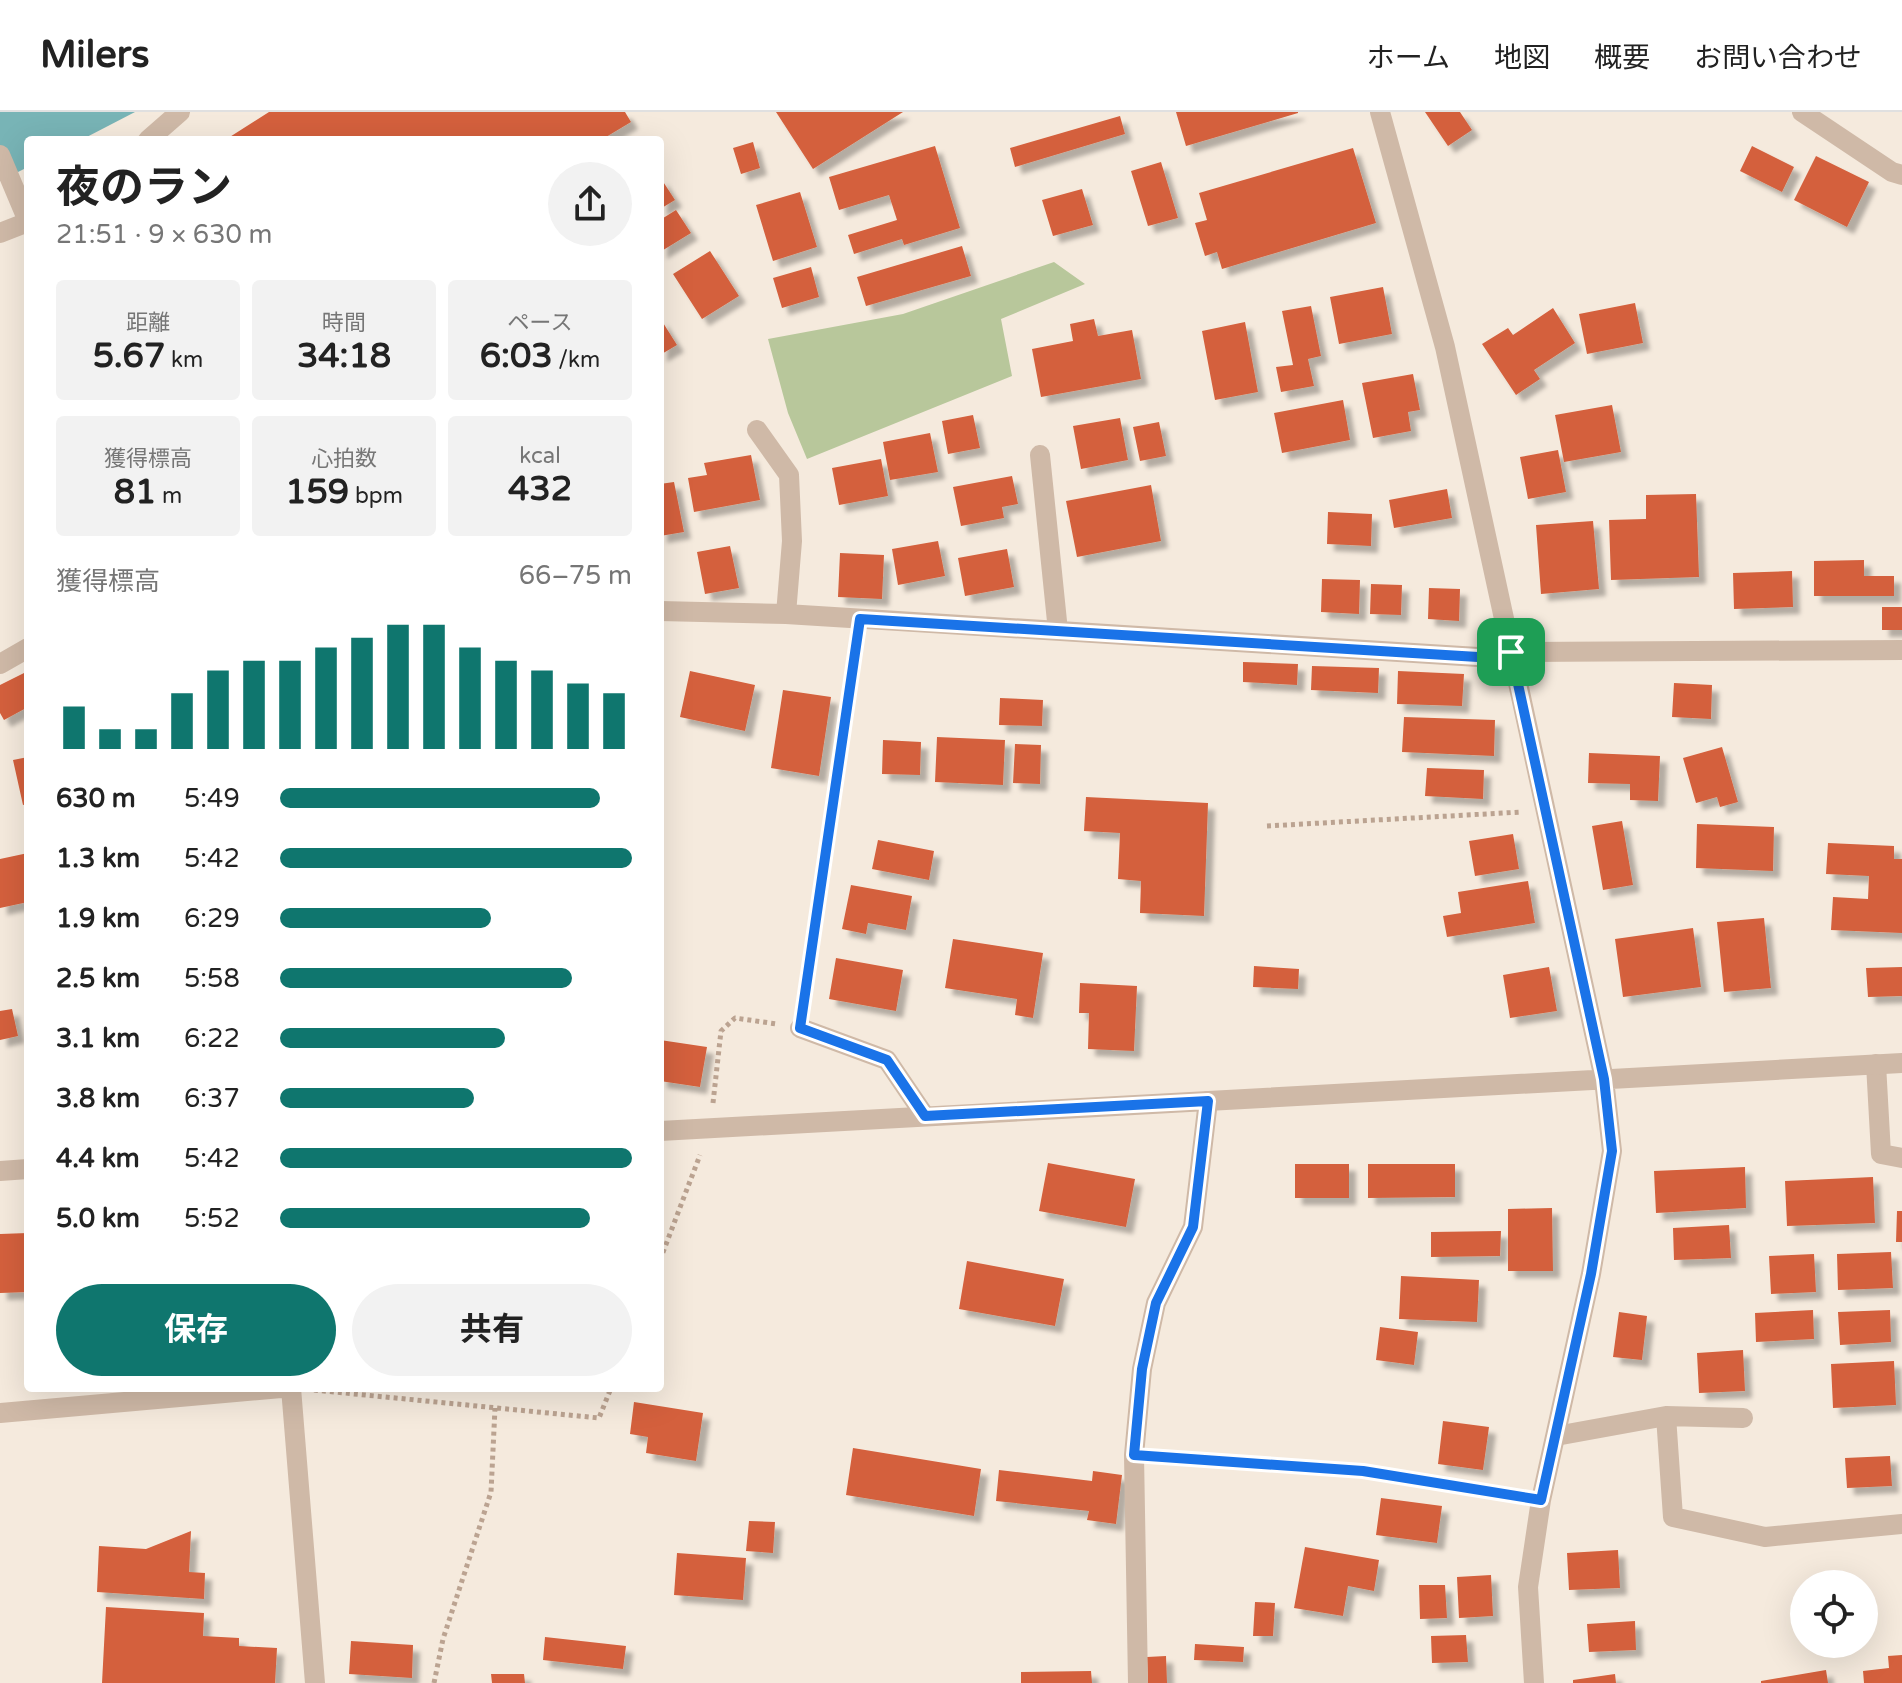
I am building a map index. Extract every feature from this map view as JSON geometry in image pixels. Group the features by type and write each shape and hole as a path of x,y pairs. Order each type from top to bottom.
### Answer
{"street":[{"path":"153,136 180,112"},
{"path":"1380,112 1445,347 1604,1079 1612,1151 1591,1274 1541,1500 1528,1587 1534,1683"},
{"path":"1802,112 1892,172 1902,175"},
{"path":"0,155 24,212"},
{"path":"0,233 24,223"},
{"path":"757,430 789,475 792,541 786,614"},
{"path":"1040,455 1058,631"},
{"path":"664,611 786,614 1478,657 1511,652 1902,650"},
{"path":"0,664 24,650"},
{"path":"800,1028 887,1060 925,1116"},
{"path":"664,1131 1902,1063"},
{"path":"1876,1064 1881,1154 1902,1158"},
{"path":"1138,1683 1134,1455 1142,1369 1156,1303 1193,1227 1208,1101"},
{"path":"0,1171 24,1169"},
{"path":"0,1413 236,1392"},
{"path":"291,1392 315,1683"},
{"path":"1556,1436 1666,1416 1743,1418"},
{"path":"1666,1416 1673,1517 1765,1537 1902,1524"}],"path":[{"path":"664,1249 710,1128 721,1031 735,1018 800,1028 860,619"},
{"path":"1267,826 1546,811"},
{"path":"338,1392 599,1418 609,1392"},
{"path":"434,1683 443,1639 491,1492 495,1408"},
{"path":"1134,1455 1363,1471 1541,1500"}],"green space":[{"path":"1054,262 1085,284 1001,319 1012,376 807,459 788,413 768,339 903,314"}],"water":[{"path":"0,112 135,112 89,136 24,136 24,169 0,181"}],"building":[{"path":"269,112 625,112 631,122 608,136 231,136"},
{"path":"776,112 903,112 813,169"},
{"path":"1176,112 1298,112 1298,113 1186,146"},
{"path":"1425,112 1460,112 1472,130 1448,146"},
{"path":"1120,116 1125,134 1015,167 1010,148"},
{"path":"753,142 760,168 741,174 733,148"},
{"path":"935,146 960,228 904,245 902,239 854,254 848,235 897,220 889,195 839,210 829,177"},
{"path":"1752,146 1794,167 1782,192 1740,171"},
{"path":"1353,148 1376,223 1222,269 1217,252 1205,256 1195,223 1207,220 1199,193"},
{"path":"1816,156 1869,182 1847,227 1794,200"},
{"path":"1161,162 1178,218 1148,226 1131,171"},
{"path":"664,183 675,200 664,207"},
{"path":"1082,189 1093,225 1053,236 1042,200"},
{"path":"800,192 817,247 773,261 756,205"},
{"path":"676,210 691,233 664,250 664,218"},
{"path":"962,246 971,276 866,306 857,277"},
{"path":"710,251 739,296 702,319 673,274"},
{"path":"811,267 819,297 782,308 773,278"},
{"path":"1383,287 1392,334 1339,344 1330,297"},
{"path":"1635,303 1643,343 1587,354 1579,314"},
{"path":"1311,306 1321,356 1308,359 1314,386 1281,392 1276,367 1293,365 1282,311"},
{"path":"1553,308 1575,343 1534,370 1540,379 1516,395 1482,344 1508,328 1513,335"},
{"path":"1094,319 1098,336 1132,330 1141,379 1041,397 1032,349 1073,341 1070,324"},
{"path":"1245,322 1258,392 1215,400 1202,331"},
{"path":"664,324 677,345 664,353"},
{"path":"1413,374 1420,410 1408,412 1411,431 1373,438 1362,383"},
{"path":"1343,400 1350,440 1282,453 1274,413"},
{"path":"1612,405 1621,452 1564,462 1555,415"},
{"path":"973,415 980,448 948,454 942,421"},
{"path":"1120,418 1128,460 1081,469 1073,426"},
{"path":"1159,422 1166,456 1140,461 1133,427"},
{"path":"930,433 938,472 890,480 883,442"},
{"path":"1558,450 1566,492 1528,499 1520,457"},
{"path":"751,455 760,500 694,512 688,478 707,475 704,463"},
{"path":"881,459 888,496 839,505 832,468"},
{"path":"1012,476 1018,504 1002,507 1004,518 961,526 953,487"},
{"path":"674,482 684,532 664,535 664,483"},
{"path":"1151,485 1161,541 1077,557 1066,501"},
{"path":"1447,489 1452,518 1394,528 1389,500"},
{"path":"1696,494 1699,577 1611,580 1609,520 1646,519 1646,495"},
{"path":"1328,512 1372,514 1371,546 1327,544"},
{"path":"1593,521 1599,589 1541,594 1536,525"},
{"path":"938,541 945,576 898,585 892,549"},
{"path":"730,546 739,588 705,594 697,552"},
{"path":"1007,549 1014,587 965,596 958,558"},
{"path":"840,553 884,555 882,599 838,597"},
{"path":"1864,560 1864,576 1894,576 1894,596 1814,596 1814,561"},
{"path":"1792,571 1793,607 1734,609 1733,573"},
{"path":"1322,579 1360,580 1359,614 1321,612"},
{"path":"1371,584 1402,585 1401,615 1370,614"},
{"path":"1429,588 1460,589 1459,621 1428,619"},
{"path":"1882,607 1902,607 1902,630 1882,630"},
{"path":"1243,662 1298,664 1297,685 1243,682"},
{"path":"1312,666 1379,668 1378,693 1311,690"},
{"path":"690,671 755,685 745,731 680,717"},
{"path":"1398,671 1464,674 1462,706 1397,704"},
{"path":"24,673 24,709 4,720 0,713 0,685"},
{"path":"1674,683 1712,685 1711,719 1672,717"},
{"path":"783,690 831,697 819,776 771,768"},
{"path":"1000,698 1043,700 1042,726 999,725"},
{"path":"1404,717 1495,720 1494,756 1402,752"},
{"path":"937,737 1005,740 1003,785 935,782"},
{"path":"883,740 921,742 920,775 882,774"},
{"path":"1015,744 1041,745 1040,784 1013,783"},
{"path":"1722,747 1738,802 1720,807 1717,797 1696,803 1683,758"},
{"path":"1589,753 1660,756 1658,801 1630,800 1630,784 1588,783"},
{"path":"24,758 24,805 23,805 13,760"},
{"path":"1427,768 1484,770 1483,799 1425,796"},
{"path":"1086,797 1208,803 1204,916 1140,913 1141,881 1118,879 1120,833 1084,831"},
{"path":"1622,821 1633,885 1603,890 1592,826"},
{"path":"1697,824 1774,827 1773,871 1696,868"},
{"path":"1513,834 1519,869 1475,876 1469,841"},
{"path":"878,840 934,851 929,880 872,869"},
{"path":"1828,843 1894,846 1894,859 1902,859 1902,933 1831,930 1833,897 1868,899 1869,876 1826,874"},
{"path":"24,854 24,903 0,908 0,859"},
{"path":"1528,881 1535,923 1447,937 1443,916 1461,913 1458,892"},
{"path":"851,885 912,896 906,930 868,923 866,934 842,929"},
{"path":"1764,918 1771,988 1724,992 1717,922"},
{"path":"1693,928 1701,987 1623,997 1615,939"},
{"path":"953,939 1043,953 1033,1018 1015,1015 1017,999 945,988"},
{"path":"836,958 903,970 896,1011 829,999"},
{"path":"1254,966 1299,969 1298,989 1253,987"},
{"path":"1549,967 1557,1011 1510,1018 1503,975"},
{"path":"1902,967 1902,996 1868,997 1866,968"},
{"path":"1080,983 1137,986 1134,1051 1088,1049 1089,1013 1079,1013"},
{"path":"12,1009 18,1036 0,1040 0,1011"},
{"path":"664,1041 707,1047 700,1087 664,1082"},
{"path":"1048,1163 1135,1179 1126,1227 1039,1211"},
{"path":"1295,1164 1349,1164 1349,1198 1295,1198"},
{"path":"1368,1164 1455,1164 1455,1197 1368,1198"},
{"path":"1745,1167 1746,1208 1656,1213 1654,1171"},
{"path":"1873,1177 1875,1223 1787,1226 1785,1181"},
{"path":"1552,1208 1553,1271 1508,1271 1508,1209"},
{"path":"1897,1211 1902,1211 1902,1242 1896,1242"},
{"path":"1729,1225 1731,1258 1674,1260 1673,1228"},
{"path":"1501,1231 1500,1256 1431,1257 1431,1232"},
{"path":"24,1233 24,1292 0,1293 0,1234"},
{"path":"1891,1252 1893,1288 1838,1290 1837,1254"},
{"path":"1814,1254 1816,1292 1771,1294 1769,1256"},
{"path":"967,1261 1064,1279 1055,1326 959,1309"},
{"path":"1401,1276 1479,1280 1477,1322 1399,1319"},
{"path":"1813,1310 1814,1339 1756,1342 1755,1313"},
{"path":"1890,1310 1891,1342 1840,1345 1838,1312"},
{"path":"1619,1312 1647,1316 1642,1360 1613,1357"},
{"path":"1380,1327 1418,1332 1414,1365 1376,1360"},
{"path":"1743,1350 1745,1391 1699,1393 1697,1353"},
{"path":"1894,1361 1896,1405 1833,1408 1831,1364"},
{"path":"634,1402 703,1413 696,1461 646,1453 648,1437 630,1434"},
{"path":"1443,1421 1489,1427 1483,1470 1438,1464"},
{"path":"853,1448 981,1469 974,1516 846,1495"},
{"path":"1890,1456 1892,1486 1847,1488 1845,1458"},
{"path":"999,1470 1092,1481 1093,1471 1122,1475 1116,1524 1087,1520 1089,1511 996,1501"},
{"path":"1381,1498 1442,1506 1437,1543 1376,1535"},
{"path":"749,1521 775,1522 773,1553 746,1551"},
{"path":"191,1531 189,1572 205,1573 204,1599 97,1592 99,1546 146,1549"},
{"path":"1305,1547 1379,1560 1374,1591 1348,1586 1343,1616 1294,1608"},
{"path":"1618,1550 1620,1588 1569,1590 1567,1553"},
{"path":"677,1553 746,1558 743,1600 674,1595"},
{"path":"1491,1575 1493,1616 1459,1618 1457,1577"},
{"path":"1419,1585 1445,1585 1447,1618 1420,1619"},
{"path":"1255,1602 1275,1603 1273,1636 1253,1636"},
{"path":"106,1607 204,1613 203,1636 239,1638 239,1646 277,1648 275,1683 102,1683"},
{"path":"1635,1621 1636,1650 1589,1652 1587,1624"},
{"path":"1466,1635 1468,1662 1432,1663 1431,1636"},
{"path":"545,1637 626,1646 623,1669 543,1660"},
{"path":"351,1641 413,1645 412,1678 349,1674"},
{"path":"1195,1644 1244,1647 1243,1662 1194,1660"},
{"path":"1902,1655 1902,1683 1864,1683 1863,1671 1889,1668 1888,1656"},
{"path":"1166,1656 1167,1683 1148,1683 1147,1657"},
{"path":"1826,1670 1828,1683 1761,1683 1761,1681"},
{"path":"1091,1671 1092,1683 1021,1683 1021,1672"},
{"path":"491,1674 524,1674 525,1683 492,1683"},
{"path":"1615,1674 1616,1683 1573,1683 1573,1680"}],"route":[{"path":"860,619 1478,657 1511,652 1604,1079 1612,1151 1591,1274 1541,1500 1363,1471 1134,1455 1142,1369 1156,1303 1193,1227 1208,1101 925,1116 887,1060 800,1028 860,619"}]}
